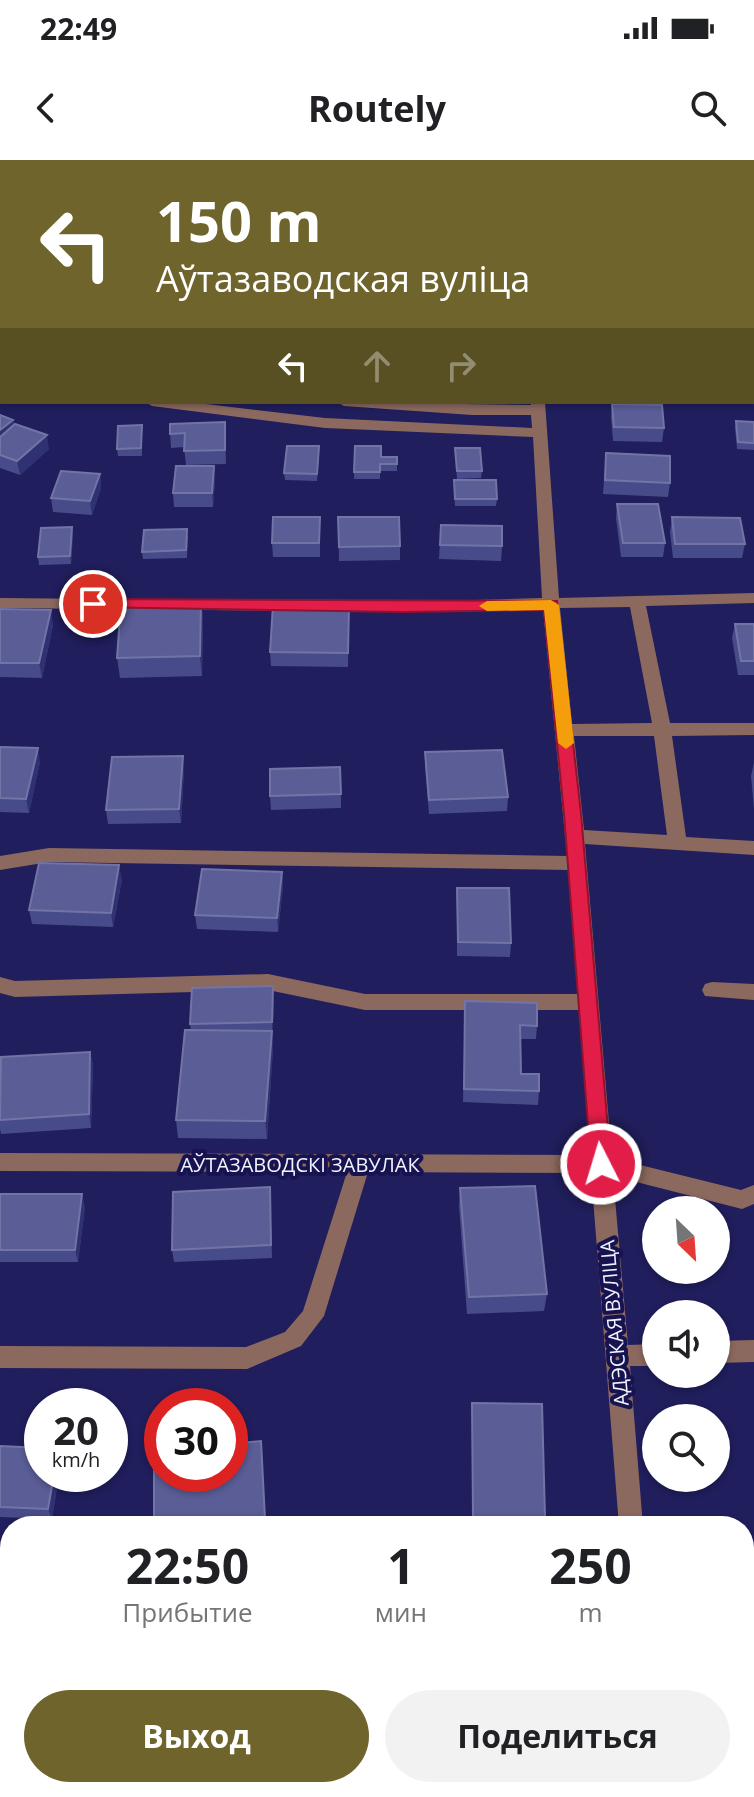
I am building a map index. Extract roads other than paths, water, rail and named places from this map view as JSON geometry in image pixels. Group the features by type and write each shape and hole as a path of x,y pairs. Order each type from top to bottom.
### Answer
{"street":[{"path":"168,404 325,423 540,433"},
{"path":"408,404 538,406"},
{"name":"АДЭСКАЯ ВУЛІЦА","path":"538,406 551,605 565,730 630,1516"},
{"path":"0,603 402,607 754,598"},
{"path":"637,602 662,728 677,843"},
{"path":"565,730 754,729"},
{"path":"574,836 754,848"},
{"path":"0,863 49,855 576,863"},
{"path":"0,985 15,989 268,982 365,1002 588,1002"},
{"path":"712,990 754,992"},
{"name":"АЎТАЗАВОДСКІ ЗАВУЛАК","path":"0,1162 601,1164 742,1200 754,1194"},
{"path":"0,1357 247,1358 293,1339 313,1316 360,1164"},
{"path":"730,1352 754,1351"},
{"path":"617,1356 642,1355"}]}
